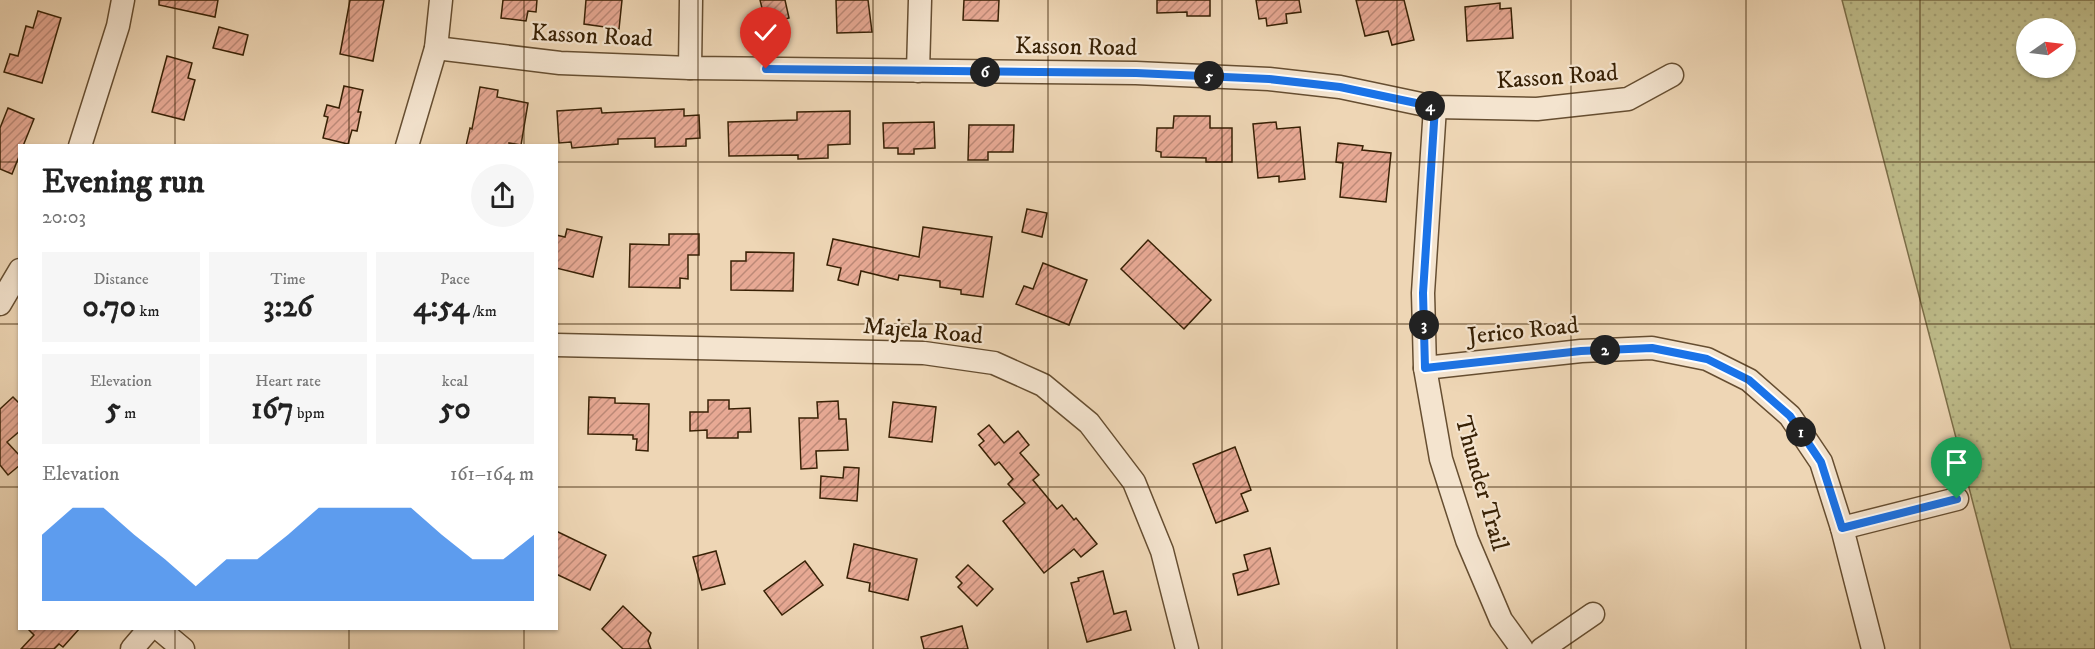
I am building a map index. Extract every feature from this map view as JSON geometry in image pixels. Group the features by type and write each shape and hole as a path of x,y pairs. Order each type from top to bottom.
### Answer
{"street":[{"path":"81,144 118,26 123,0"},
{"path":"408,144 436,48 441,0"},
{"path":"690,68 691,0"},
{"path":"918,71 920,0"},
{"name":"Kasson Road","path":"436,48 560,63 690,68 1136,73 1269,79 1340,87 1435,107 1537,109 1628,99 1672,75"},
{"name":"Thunder Trail","path":"1435,107 1423,293 1425,368 1441,459 1467,540 1501,620 1522,649"},
{"path":"0,304 18,273"},
{"name":"Majela Road","path":"558,345 924,353 994,363 1043,385 1089,423 1134,482 1162,551 1187,649"},
{"name":"Jerico Road","path":"1425,368 1581,351 1652,348 1707,359 1749,380 1790,416 1821,462 1842,528 1873,649"},
{"path":"1842,528 1957,499"},
{"path":"1542,649 1593,614"},
{"path":"132,649 148,630"},
{"path":"160,630 183,649"}],"shaded area":[{"path":"1842,0 2095,0 2095,649 2011,649"}],"building":[{"path":"159,0 218,0 215,17 159,5"},
{"path":"350,0 384,0 373,61 340,54"},
{"path":"503,0 537,0 536,12 528,11 526,21 501,18"},
{"path":"586,0 622,0 619,29 584,24"},
{"path":"760,0 785,0 789,18 766,24"},
{"path":"836,0 868,0 872,32 837,33"},
{"path":"964,0 999,0 998,21 963,20"},
{"path":"1157,0 1210,0 1210,16 1187,16 1187,12 1157,13"},
{"path":"1256,0 1299,0 1301,12 1286,14 1287,23 1267,26 1266,18 1259,19"},
{"path":"1356,0 1404,0 1414,40 1392,45 1388,31 1365,36"},
{"path":"1500,3 1500,9 1511,8 1513,38 1467,41 1465,7"},
{"path":"38,11 61,18 42,83 4,72 10,54 18,56 26,26 33,28"},
{"path":"219,27 248,35 243,55 213,48"},
{"path":"167,56 192,63 188,78 195,80 184,120 152,112"},
{"path":"344,86 363,90 357,131 352,130 348,144 323,138 328,117 324,116 327,105 339,108"},
{"path":"480,87 498,90 497,97 528,103 521,144 466,144 470,128 472,129"},
{"path":"8,108 34,119 24,144 18,144 18,159 12,174 0,169 0,128"},
{"path":"601,108 602,113 684,109 684,116 699,115 700,138 686,139 686,146 655,147 655,138 618,139 618,144 572,148 571,142 559,143 557,111"},
{"path":"850,111 850,144 828,145 828,158 798,159 798,155 729,156 728,122 797,120 797,112"},
{"path":"1174,116 1210,116 1210,128 1232,128 1232,162 1206,162 1206,158 1161,157 1161,152 1156,151 1157,128 1173,128"},
{"path":"934,122 935,148 914,149 914,154 898,154 898,148 884,148 883,123"},
{"path":"1276,122 1277,129 1300,127 1305,179 1279,182 1279,176 1258,178 1253,124"},
{"path":"969,125 1014,125 1013,152 988,152 988,160 968,160"},
{"path":"1338,143 1363,146 1362,150 1391,153 1386,202 1340,197 1343,163 1336,162"},
{"path":"1027,209 1047,213 1042,237 1022,232"},
{"path":"923,227 992,237 983,297 961,294 961,290 940,287 940,281 899,275 898,280 861,271 858,285 838,280 841,268 827,265 833,239 919,257"},
{"path":"567,229 602,237 593,277 558,268 558,235 565,237"},
{"path":"669,234 699,234 699,255 688,255 688,279 680,278 680,288 629,287 630,244 669,245"},
{"path":"1148,240 1211,300 1184,329 1121,269"},
{"path":"746,252 794,253 793,291 731,290 731,261 746,261"},
{"path":"1043,263 1087,280 1069,325 1016,304 1024,286 1033,289"},
{"path":"13,397 18,402 18,433 7,442 18,454 18,467 8,475 0,465 0,409"},
{"path":"589,397 615,398 615,403 649,404 648,451 636,450 637,439 633,439 633,435 588,434"},
{"path":"708,400 729,400 729,409 750,408 751,432 738,432 738,438 707,438 707,430 690,431 690,412 708,412"},
{"path":"838,401 839,419 846,419 848,450 816,451 817,468 801,469 799,418 818,418 817,402"},
{"path":"893,402 936,407 932,442 889,437"},
{"path":"989,425 1004,443 1018,431 1029,445 1020,453 1039,475 1033,480 1057,509 1062,505 1074,520 1076,518 1097,544 1081,557 1074,549 1044,573 1003,521 1025,503 1008,484 1013,479 999,462 995,465 979,445 984,441 978,434"},
{"path":"1235,447 1251,490 1241,494 1248,511 1216,523 1193,464"},
{"path":"844,467 859,468 857,501 820,498 821,476 843,478"},
{"path":"558,532 606,555 590,590 558,575"},
{"path":"854,544 917,559 908,600 869,591 870,583 847,578"},
{"path":"1270,548 1279,584 1238,595 1233,574 1248,570 1244,555"},
{"path":"716,551 725,584 702,590 693,557"},
{"path":"805,561 823,585 782,615 764,591"},
{"path":"968,565 993,589 977,606 958,587 962,583 956,577"},
{"path":"1103,571 1114,614 1126,611 1131,630 1087,642 1071,583 1079,581 1078,578"},
{"path":"623,606 651,633 648,641 651,649 623,649 602,629"},
{"path":"962,626 968,649 924,649 921,637"},
{"path":"29,630 78,630 63,647 59,644 54,649 21,649 34,635"}],"route":[{"path":"766,69 1136,73 1269,79 1340,87 1435,107 1423,293 1425,368 1581,351 1652,348 1707,359 1749,380 1790,416 1821,462 1842,528 1957,499"}]}
